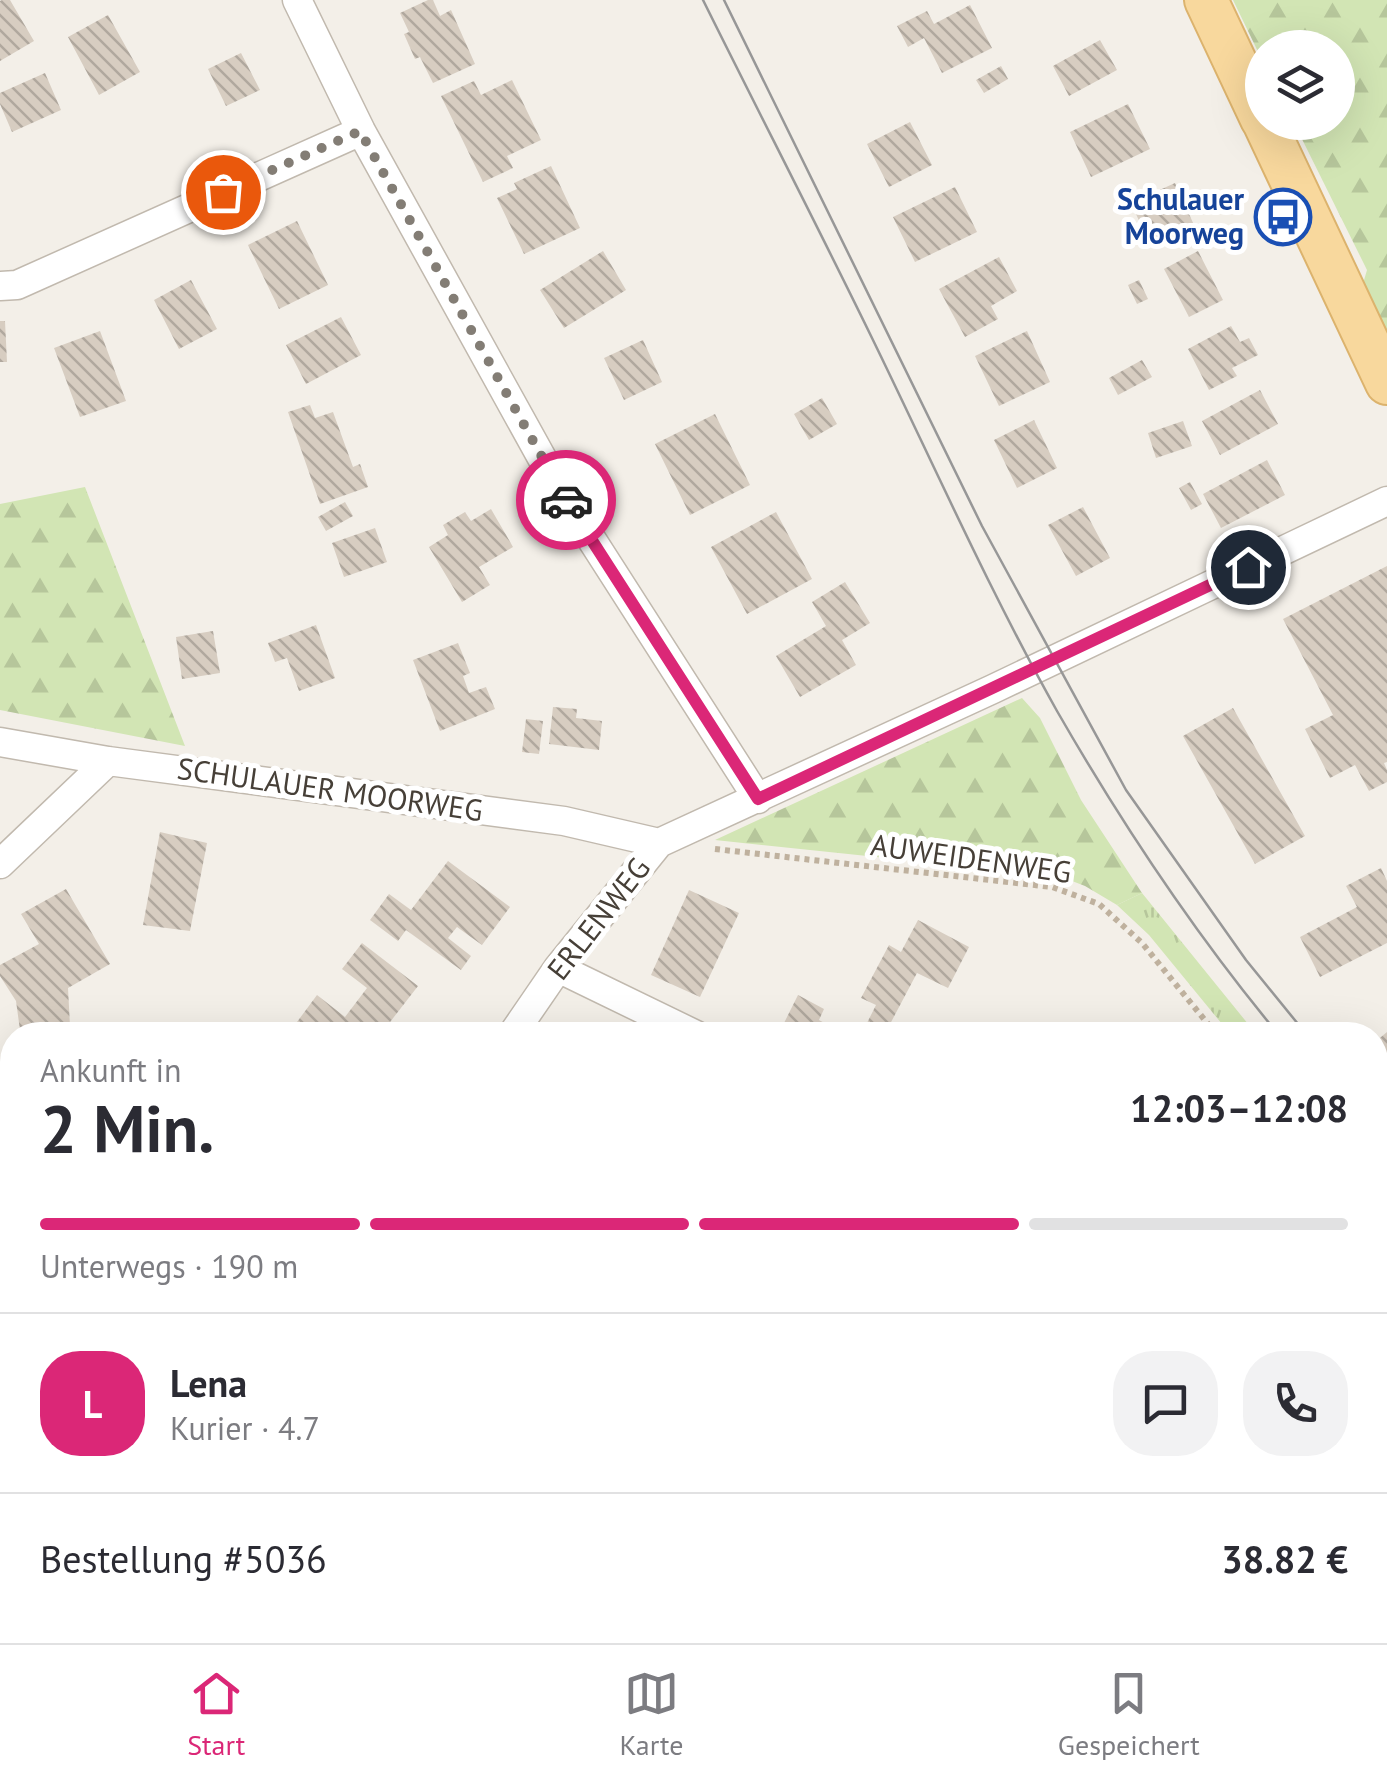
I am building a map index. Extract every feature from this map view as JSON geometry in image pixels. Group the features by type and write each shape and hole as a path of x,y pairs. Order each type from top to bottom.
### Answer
{"main road":[{"path":"1206,0 1245,81"},
{"path":"1273,140 1387,383"}],"street":[{"path":"297,0 360,131 558,487 758,799 1387,501"},
{"path":"0,286 17,285 360,131"},
{"name":"SCHULAUER MOORWEG","path":"0,742 108,761 564,821 659,843"},
{"path":"0,864 108,761"},
{"name":"ERLENWEG","path":"521,1022 558,968 659,843 758,799"},
{"path":"558,968 669,1022"}],"path":[{"name":"AUWEIDENWEG","path":"659,843 1052,887 1099,904 1142,943 1207,1022"}],"green space":[{"path":"1233,0 1387,0 1387,334 1362,287 1367,270 1302,140 1355,140 1355,30 1248,30"},
{"path":"85,487 185,746 0,710 0,504"},
{"path":"1022,698 1040,718 1081,800 1142,893 1117,905 1059,876 715,840"},
{"path":"1142,893 1246,1022 1220,1022 1149,935 1117,905"}],"building":[{"path":"10,0 34,41 0,61 0,1"},
{"path":"433,0 440,16 451,10 475,64 433,83 420,57 415,59 400,13"},
{"path":"970,5 992,48 942,73 924,38 908,47 897,26 927,11 934,24"},
{"path":"108,15 140,72 99,95 68,37"},
{"path":"1100,40 1117,70 1069,96 1053,66"},
{"path":"241,53 260,90 226,106 208,69"},
{"path":"1001,66 1008,79 984,93 976,80"},
{"path":"45,73 61,110 12,132 0,104 0,93"},
{"path":"512,80 541,140 507,156 513,168 483,182 441,96 474,81 481,95"},
{"path":"1128,104 1150,149 1091,177 1070,132"},
{"path":"910,122 932,165 889,187 867,144"},
{"path":"551,166 580,228 524,254 497,198 517,189 514,183"},
{"path":"1175,183 1194,225 1150,245 1131,203"},
{"path":"955,187 977,232 915,262 893,217"},
{"path":"297,221 328,285 279,309 248,245"},
{"path":"603,251 626,290 564,328 540,290"},
{"path":"1198,251 1223,300 1189,317 1164,269"},
{"path":"999,257 1017,291 991,306 998,319 965,337 939,289"},
{"path":"191,280 217,329 179,349 154,300"},
{"path":"1139,280 1148,299 1137,304 1128,285"},
{"path":"341,317 361,355 306,384 286,345"},
{"path":"0,321 5,321 7,362 0,362"},
{"path":"1231,326 1240,342 1249,338 1258,355 1232,368 1237,376 1209,390 1188,349"},
{"path":"100,331 126,401 80,417 54,348"},
{"path":"1027,331 1050,382 999,406 975,356"},
{"path":"643,340 662,382 624,400 604,358"},
{"path":"1142,360 1152,377 1118,395 1109,378"},
{"path":"1260,390 1278,424 1220,455 1202,421"},
{"path":"822,398 837,424 809,440 794,414"},
{"path":"310,405 315,418 333,412 353,467 360,464 368,487 320,504 288,412"},
{"path":"715,414 750,485 690,515 655,444"},
{"path":"1034,420 1057,468 1017,488 994,440"},
{"path":"1183,421 1192,446 1156,458 1148,433"},
{"path":"1267,460 1285,495 1221,528 1203,494"},
{"path":"1190,482 1202,504 1191,510 1179,488"},
{"path":"345,502 353,516 326,531 318,517"},
{"path":"1083,507 1110,558 1076,576 1048,525"},
{"path":"491,509 513,547 479,567 490,585 462,602 429,547 448,535 443,525 465,512 471,521"},
{"path":"776,512 812,579 747,614 711,547"},
{"path":"375,528 387,562 344,577 332,543"},
{"path":"1387,566 1387,782 1369,791 1355,765 1330,778 1305,729 1333,715 1283,619"},
{"path":"845,582 870,623 842,640 856,665 800,697 776,656 826,626 812,602"},
{"path":"316,625 335,678 299,691 287,658 275,662 268,643"},
{"path":"213,631 220,673 182,679 176,637"},
{"path":"458,643 470,673 463,676 469,693 486,687 495,709 440,731 413,660"},
{"path":"553,707 577,709 576,718 602,721 599,750 549,744"},
{"path":"1233,708 1305,836 1255,864 1183,736"},
{"path":"526,719 543,721 539,754 522,752"},
{"path":"160,832 207,843 190,931 143,925"},
{"path":"448,861 510,907 482,945 457,927 448,938 471,956 461,970 406,930 398,941 370,920 389,894 411,910"},
{"path":"1381,868 1387,881 1387,943 1320,977 1300,937 1357,907 1346,886"},
{"path":"66,889 110,964 68,988 70,1022 19,1022 16,1001 0,976 0,965 39,944 21,914"},
{"path":"689,890 739,913 700,997 651,975"},
{"path":"918,920 969,947 948,988 917,973 891,1022 868,1022 876,1005 861,998 889,945 901,952"},
{"path":"362,943 418,986 390,1022 297,1022 317,995 345,1017 367,988 342,969"},
{"path":"798,995 824,1009 819,1020 823,1022 784,1022"}],"tram line":[{"path":"703,0 1057,711 1161,878 1269,1022"},
{"path":"724,0 982,526 1126,790 1246,960 1296,1022"}],"way so far":[{"path":"223,192 360,131 566,500"}],"place":[{"name":"Schulauer Moorweg","path":"1283,217"}],"route":[{"path":"566,500 758,799 1248,567"}]}
